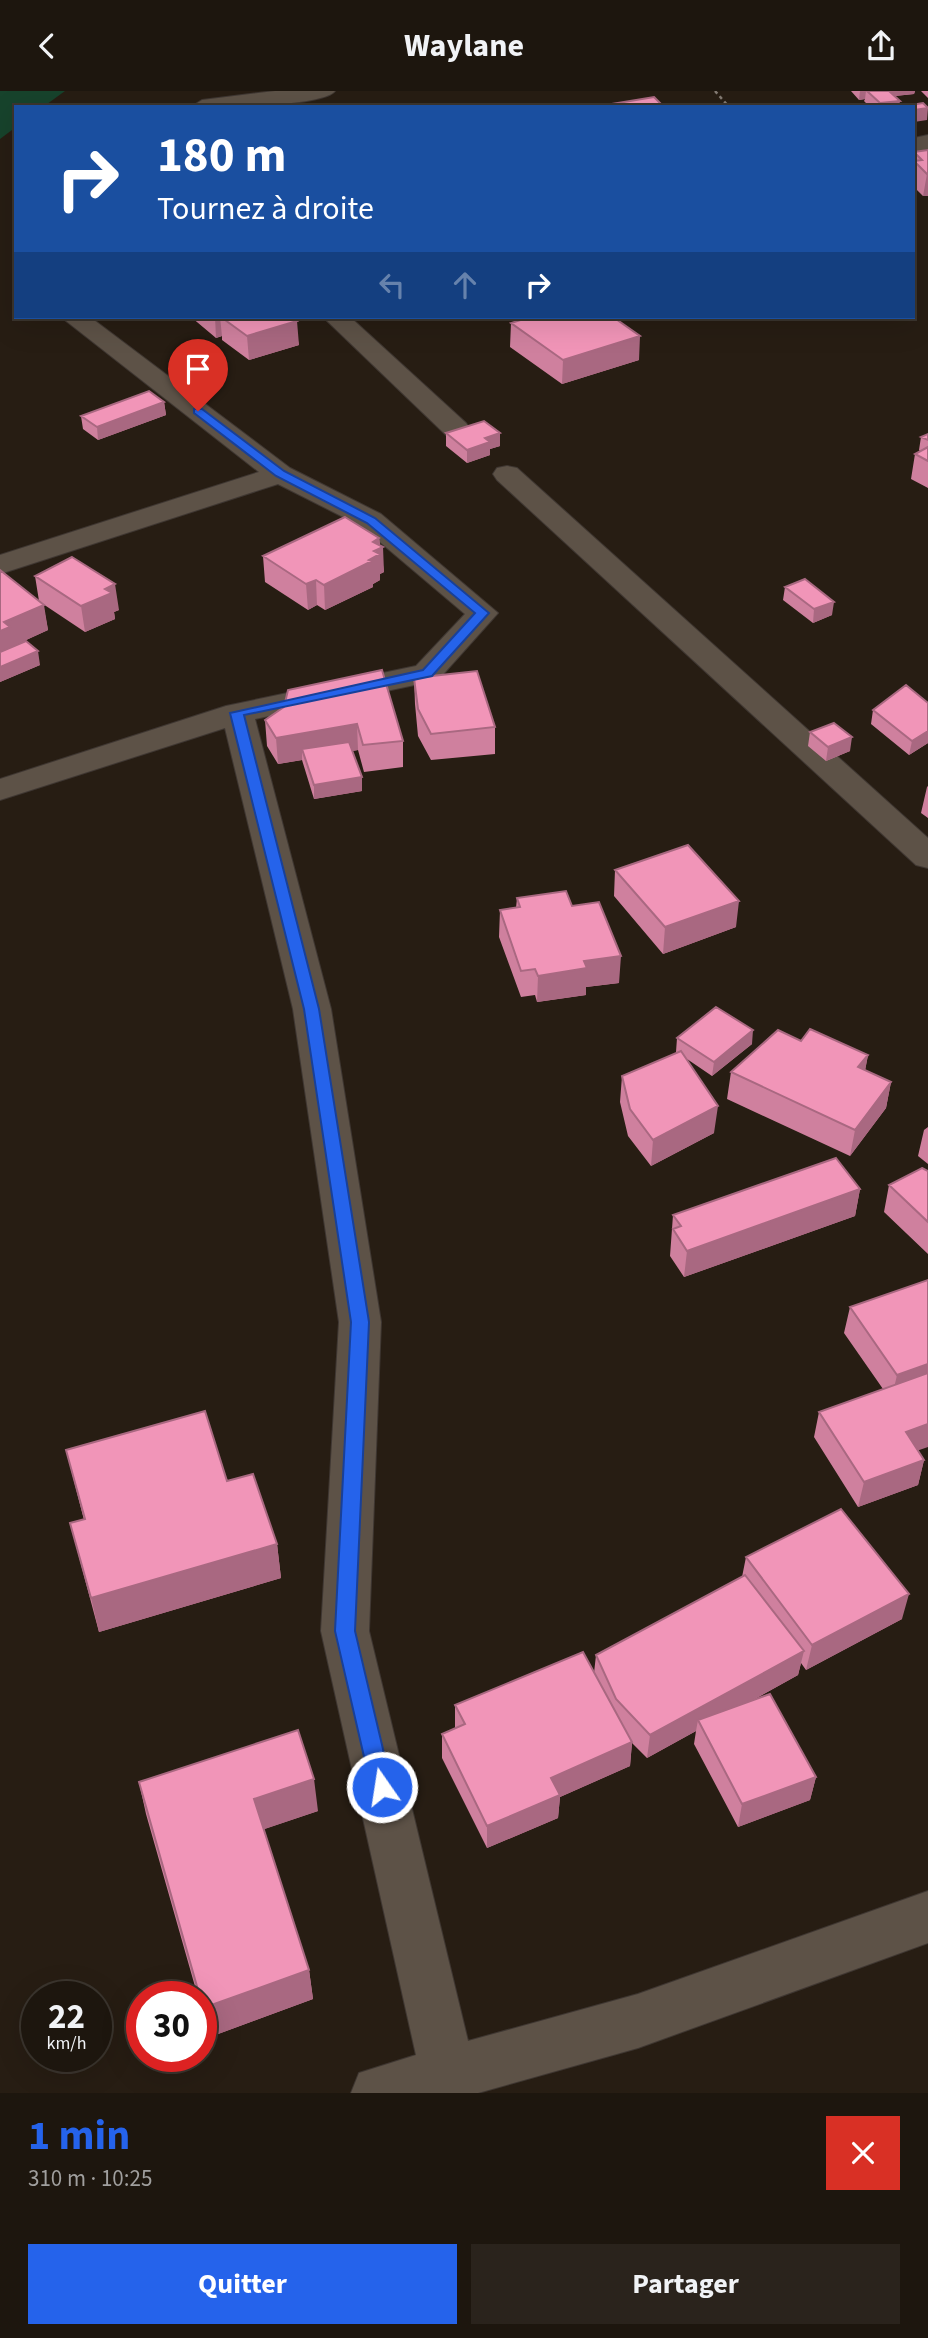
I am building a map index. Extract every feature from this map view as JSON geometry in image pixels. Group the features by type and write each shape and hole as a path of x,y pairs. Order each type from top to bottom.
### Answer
{"street":[{"path":"217,105 324,91"},
{"path":"0,790 237,713 427,673 483,613 371,520 280,474 77,319"},
{"path":"337,319 456,429"},
{"path":"0,565 280,474"},
{"path":"507,474 928,857"},
{"path":"237,713 312,1009 360,1322 345,1631 448,2073"},
{"path":"379,2093 638,2021 927,1919"}],"path":[{"path":"715,91 727,105"}],"green space":[{"path":"0,91 65,91 46,105 14,105 14,128 0,139"}],"building":[{"path":"867,91 889,91 900,101 880,103"},
{"path":"654,97 662,105 606,105"},
{"path":"923,103 928,108 915,110 915,105 911,105"},
{"path":"928,150 927,174 915,162 922,160 915,152"},
{"path":"224,319 297,321 247,336"},
{"path":"524,319 616,319 640,336 563,360 511,323"},
{"path":"149,391 164,402 97,427 81,416"},
{"path":"484,421 500,433 485,438 490,442 467,450 446,433"},
{"path":"928,447 928,461 915,454"},
{"path":"345,517 379,538 373,542 383,547 374,551 380,554 369,560 372,561 324,585 316,580 306,584 263,556"},
{"path":"72,557 115,584 105,589 112,593 81,606 35,576"},
{"path":"0,570 44,605 4,622 10,627 0,631"},
{"path":"805,579 834,602 814,609 785,587"},
{"path":"26,641 38,651 0,667 0,652"},
{"path":"382,670 403,741 363,745 357,724 276,738 265,720 284,707 288,690"},
{"path":"477,671 495,727 431,734 418,709 414,678"},
{"path":"906,685 928,703 928,731 912,741 873,710"},
{"path":"834,723 852,737 828,747 810,732"},
{"path":"349,742 362,777 314,785 302,749"},
{"path":"688,845 739,901 665,927 615,870"},
{"path":"566,891 572,906 599,902 621,956 584,961 587,968 538,976 535,969 521,971 500,910 520,907 517,898"},
{"path":"716,1007 753,1030 714,1062 677,1038"},
{"path":"810,1029 868,1055 858,1067 891,1082 855,1130 731,1072 778,1030 801,1041"},
{"path":"681,1051 718,1106 653,1140 630,1109 622,1076"},
{"path":"836,1158 860,1189 687,1251 673,1229 681,1226 673,1215"},
{"path":"922,1168 928,1171 928,1222 889,1185"},
{"path":"928,1280 928,1364 897,1375 850,1307"},
{"path":"928,1373 928,1424 906,1432 924,1460 864,1482 819,1412"},
{"path":"205,1411 227,1481 253,1474 277,1544 91,1598 70,1523 85,1519 66,1450"},
{"path":"841,1509 909,1594 812,1645 746,1557"},
{"path":"745,1575 804,1651 650,1735 616,1699 596,1655"},
{"path":"583,1652 632,1742 551,1778 560,1795 487,1826 442,1734 465,1724 455,1705"},
{"path":"770,1694 816,1777 742,1804 698,1720"},
{"path":"298,1730 314,1779 254,1799 309,1970 217,2003 217,1981 195,1981 139,1782"}],"route":[{"path":"198,411 280,474 371,520 483,613 427,673 237,713 312,1009 360,1322 345,1631 382,1787"}]}
